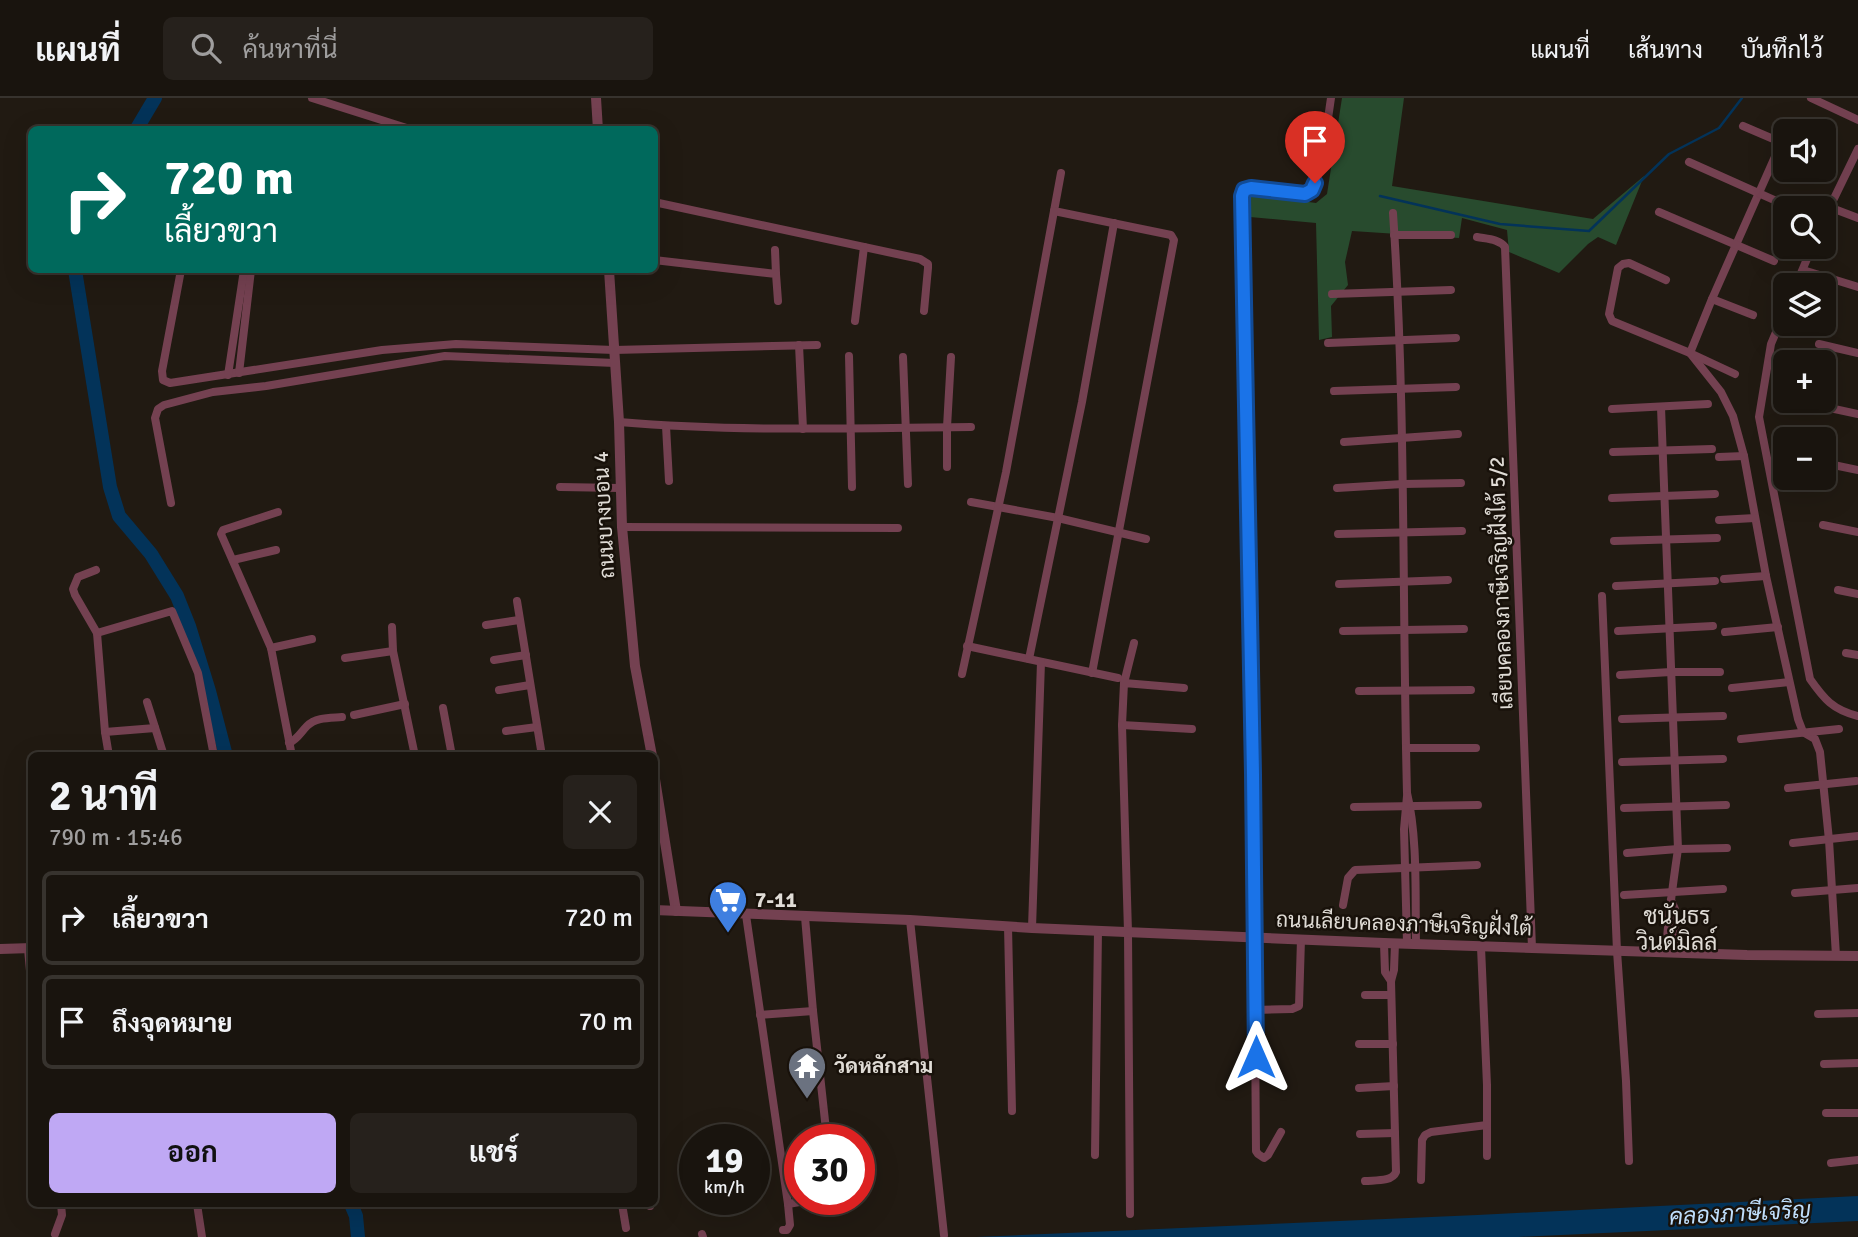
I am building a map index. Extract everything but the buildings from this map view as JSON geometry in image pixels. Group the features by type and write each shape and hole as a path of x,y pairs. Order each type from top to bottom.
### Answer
{"street":[{"path":"312,98 400,126"},
{"path":"596,98 598,126"},
{"path":"1281,1132 1265,1158 1258,1154 1242,196 1244,190 1251,188 1305,194 1312,190 1325,139 1331,98"},
{"path":"1811,98 1858,120"},
{"path":"1742,126 1773,139"},
{"path":"1834,196 1858,149"},
{"path":"1689,162 1773,200"},
{"path":"1690,353 1773,164"},
{"path":"962,674 998,508 1061,173"},
{"path":"658,203 920,259 928,264 924,311"},
{"path":"1836,210 1858,218"},
{"path":"1054,211 1171,235 1174,240 1092,673"},
{"path":"1659,212 1773,261"},
{"path":"1393,213 1405,533 1405,690 1411,943"},
{"path":"1029,659 1082,402 1114,223"},
{"path":"1394,235 1451,234"},
{"name":"เลียบคลองภาษีเจริญฝั่งใต้ 5/2","path":"1477,237 1497,240 1505,247 1532,948"},
{"path":"855,321 864,247"},
{"path":"775,250 778,301"},
{"path":"1801,273 1807,259"},
{"path":"658,260 776,274"},
{"path":"1666,280 1629,263 1623,264 1618,268 1609,314 1612,321 1735,374"},
{"path":"1802,270 1858,288"},
{"path":"180,273 162,371 163,380 170,383 382,350 456,344 614,350 817,345"},
{"path":"228,374 244,273"},
{"path":"239,373 251,273"},
{"name":"ถนนบางบอน 4","path":"609,273 619,422 622,527 635,666 651,752"},
{"path":"1332,294 1451,290"},
{"path":"1712,299 1753,315"},
{"path":"1774,336 1759,417 1810,680 1825,701 1858,716"},
{"path":"1328,343 1456,338"},
{"path":"1819,344 1858,353"},
{"path":"799,345 803,429"},
{"path":"1690,353 1721,392 1733,416 1744,456 1766,576 1798,719 1803,732 1815,739 1820,752 1829,839 1836,956"},
{"path":"170,503 155,418 158,409 164,404 213,392 266,386 445,356 615,363"},
{"path":"849,356 852,487"},
{"path":"903,357 908,484"},
{"path":"947,467 951,358"},
{"path":"1334,391 1456,387"},
{"path":"1612,409 1708,404"},
{"path":"1661,407 1678,849 1671,896 1675,909 1670,952"},
{"path":"1836,409 1858,414"},
{"path":"619,422 666,426 803,429 971,426"},
{"path":"666,426 669,481"},
{"path":"1344,442 1458,434"},
{"path":"1613,452 1712,449"},
{"path":"1719,457 1744,456"},
{"path":"1836,466 1858,471"},
{"path":"1337,488 1461,483"},
{"path":"560,487 620,488"},
{"path":"1612,498 1715,494"},
{"path":"971,502 1058,518 1146,539"},
{"path":"278,512 222,530 221,534 271,648 291,752"},
{"path":"1719,520 1755,518"},
{"path":"1823,525 1858,532"},
{"path":"622,527 898,528"},
{"path":"1338,534 1462,531"},
{"path":"1614,541 1717,538"},
{"path":"233,560 276,550"},
{"path":"96,570 78,577 73,589 97,634 108,752"},
{"path":"1616,586 1766,576"},
{"path":"1339,584 1448,580"},
{"path":"1838,590 1858,594"},
{"path":"1602,596 1629,1161"},
{"path":"517,601 541,752"},
{"path":"97,634 172,611 198,673 213,752"},
{"path":"486,625 519,620"},
{"path":"1618,631 1713,626"},
{"path":"392,627 393,651 414,752"},
{"path":"1725,632 1777,627"},
{"path":"1343,631 1464,629"},
{"path":"271,648 312,639"},
{"path":"1130,1214 1128,932 1121,680 1134,643"},
{"path":"967,646 1121,680 1184,688"},
{"path":"345,658 393,651"},
{"path":"1846,653 1858,655"},
{"path":"494,660 526,654"},
{"path":"1032,928 1041,662"},
{"path":"1620,675 1720,672"},
{"path":"1732,688 1789,682"},
{"path":"499,690 530,685"},
{"path":"1359,691 1471,690"},
{"path":"147,702 163,752"},
{"path":"354,715 405,704"},
{"path":"443,708 451,752"},
{"path":"1622,719 1723,716"},
{"path":"289,743 298,738 311,722 342,717"},
{"path":"1122,725 1192,729"},
{"path":"506,731 537,727"},
{"path":"105,732 155,728"},
{"path":"1741,738 1839,729"},
{"path":"1406,748 1476,748"},
{"path":"1622,762 1723,759"},
{"path":"1788,788 1856,781"},
{"path":"658,798 676,911"},
{"path":"1354,807 1478,805"},
{"path":"1624,808 1726,805"},
{"path":"1793,843 1858,836"},
{"path":"1626,853 1727,848"},
{"path":"1343,905 1348,878 1355,870 1477,865"},
{"path":"1795,893 1858,888"},
{"path":"1624,895 1671,896 1723,889"},
{"name":"ถนนเลียบคลองภาษีเจริญฝั่งใต้","path":"658,910 1481,947 1858,957"},
{"path":"746,915 784,1177"},
{"path":"805,917 825,1124"},
{"path":"910,920 944,1235"},
{"path":"1008,926 1012,1111"},
{"path":"1095,1155 1098,930"},
{"path":"1256,1010 1292,1009 1299,1006 1301,939"},
{"path":"1365,1181 1391,1179 1396,1172 1391,995 1394,970 1389,943"},
{"path":"1481,947 1487,1156"},
{"path":"0,949 28,948"},
{"path":"1365,995 1391,995"},
{"path":"760,1015 813,1012"},
{"path":"1818,1014 1858,1013"},
{"path":"1359,1044 1393,1044"},
{"path":"1824,1064 1858,1063"},
{"path":"1359,1088 1394,1086"},
{"path":"1826,1113 1858,1113"},
{"path":"1421,1180 1422,1140 1425,1135 1487,1125"},
{"path":"1360,1134 1395,1133"},
{"path":"1831,1163 1858,1160"},
{"path":"55,1234 61,1221 61,1207"},
{"path":"197,1207 202,1237"},
{"path":"622,1207 626,1228"},
{"path":"783,1230 787,1230 790,1225 789,1215"}],"green space":[{"path":"1342,98 1404,98 1392,186 1593,219 1644,176 1616,245 1598,237 1559,273 1509,252 1507,230 1462,218 1459,238 1352,231 1345,262 1348,285 1331,306 1332,337 1319,340 1316,223 1250,217 1250,194 1316,203 1327,194"}],"water":[{"name":"คลองภาษีเจริญ","path":"1858,1196 1858,1221 1518,1237 976,1237 1477,1215"}],"waterway":[{"path":"138,126 155,98"},
{"path":"1380,196 1500,224 1589,231 1669,154 1719,128 1742,98"},
{"path":"75,273 110,487 119,516 151,554 177,596 209,691 225,752"},
{"path":"352,1207 358,1237"}],"place":[{"name":"7-11","path":"728,934"},
{"name":"วัดหลักสาม","path":"807,1100"}],"district":[{"name":"ชนันธร วินด์มิลล์","path":"1677,929"}],"route":[{"path":"1256,1057 1242,196 1244,190 1251,188 1305,194 1312,190 1315,183"}]}
